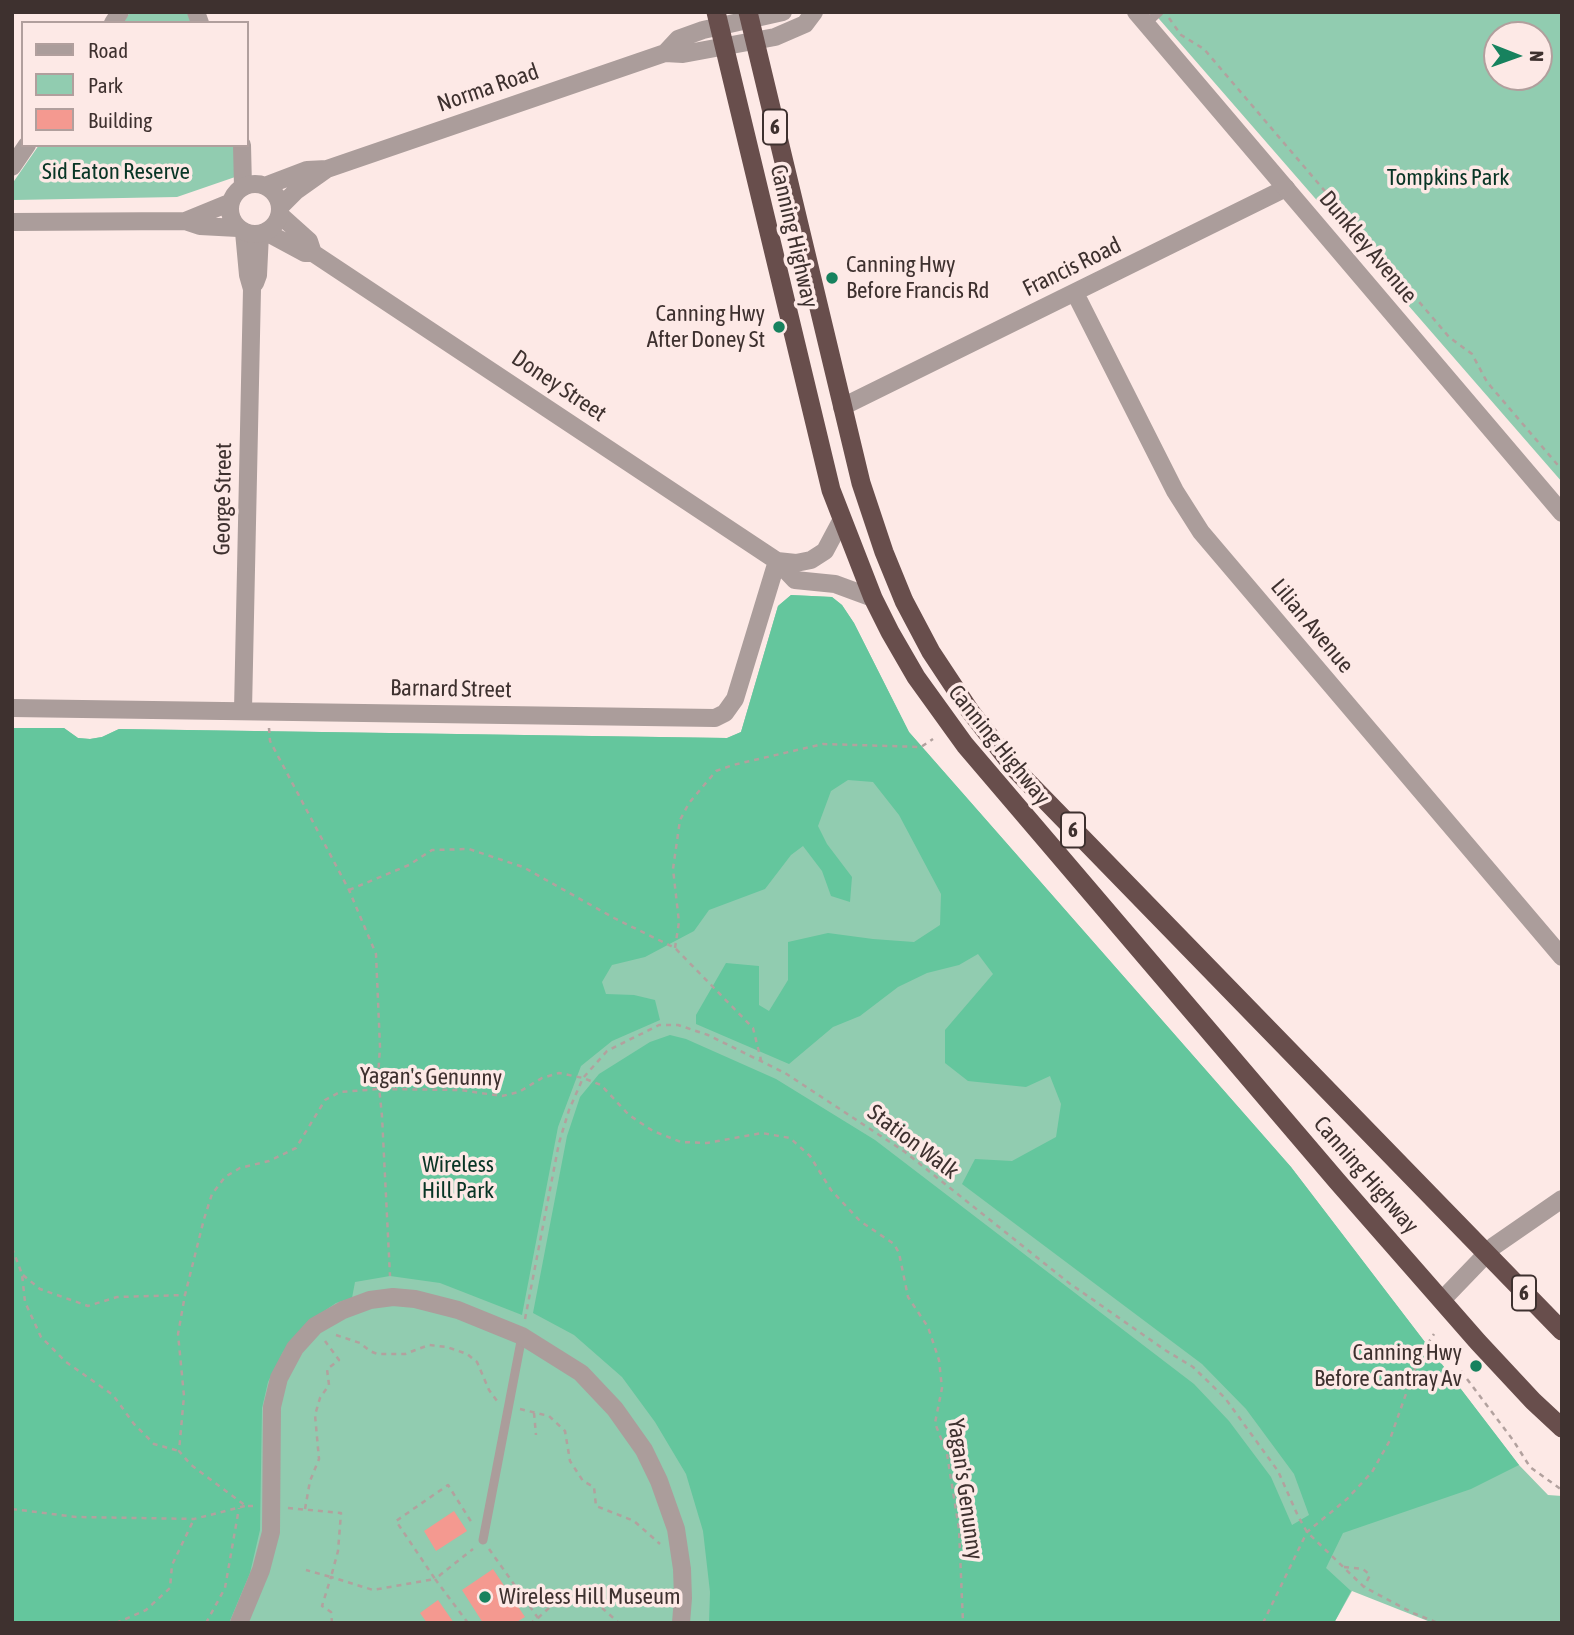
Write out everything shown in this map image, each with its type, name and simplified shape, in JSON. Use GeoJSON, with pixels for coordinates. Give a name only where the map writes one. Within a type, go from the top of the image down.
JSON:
{"type":"FeatureCollection","features":[{"type":"Feature","properties":{"kind":"highway","name":"Canning Highway"},"geometry":{"type":"LineString","coordinates":[[748,16],[860,483],[904,601],[931,652],[970,711],[1015,769],[1562,1331]]}},
{"type":"Feature","properties":{"kind":"highway","name":"Canning Highway"},"geometry":{"type":"LineString","coordinates":[[717,19],[811,411],[841,521],[873,598],[916,677],[965,745],[1337,1181],[1478,1342],[1562,1428]]}},
{"type":"Feature","properties":{"kind":"street"},"geometry":{"type":"LineString","coordinates":[[748,16],[783,12]]}},
{"type":"Feature","properties":{"kind":"street"},"geometry":{"type":"LineString","coordinates":[[755,42],[785,34],[805,24],[814,12]]}},
{"type":"Feature","properties":{"kind":"street","name":"Norma Road"},"geometry":{"type":"LineString","coordinates":[[665,52],[678,39],[717,19],[748,16]]}},
{"type":"Feature","properties":{"kind":"street","name":"Dunkley Avenue"},"geometry":{"type":"LineString","coordinates":[[1147,16],[1286,188],[1562,513]]}},
{"type":"Feature","properties":{"kind":"street","name":"Norma Road"},"geometry":{"type":"LineString","coordinates":[[256,185],[307,170],[327,169],[665,52],[683,54],[755,42]]}},
{"type":"Feature","properties":{"kind":"street"},"geometry":{"type":"LineString","coordinates":[[12,167],[26,147]]}},
{"type":"Feature","properties":{"kind":"street"},"geometry":{"type":"LineString","coordinates":[[245,147],[256,185]]}},
{"type":"Feature","properties":{"kind":"street","name":"Norma Road"},"geometry":{"type":"LineString","coordinates":[[280,210],[327,169]]}},
{"type":"Feature","properties":{"kind":"street"},"geometry":{"type":"LineString","coordinates":[[185,221],[229,203],[256,185]]}},
{"type":"Feature","properties":{"kind":"street"},"geometry":{"type":"LineString","coordinates":[[12,222],[185,221],[200,226],[252,232],[272,228],[280,210],[274,192],[256,185]]}},
{"type":"Feature","properties":{"kind":"street","name":"Francis Road"},"geometry":{"type":"LineString","coordinates":[[842,407],[1286,188]]}},
{"type":"Feature","properties":{"kind":"street"},"geometry":{"type":"LineString","coordinates":[[229,203],[233,221],[252,232]]}},
{"type":"Feature","properties":{"kind":"street","name":"Doney Street"},"geometry":{"type":"LineString","coordinates":[[280,210],[309,242],[313,253]]}},
{"type":"Feature","properties":{"kind":"street","name":"Doney Street"},"geometry":{"type":"LineString","coordinates":[[252,232],[304,253],[313,253],[777,561],[794,580],[835,583],[873,598]]}},
{"type":"Feature","properties":{"kind":"street","name":"George Street"},"geometry":{"type":"LineString","coordinates":[[243,709],[252,289],[258,275],[252,232]]}},
{"type":"Feature","properties":{"kind":"street","name":"Lilian Avenue"},"geometry":{"type":"LineString","coordinates":[[1075,292],[1175,491],[1201,532],[1562,957]]}},
{"type":"Feature","properties":{"kind":"street"},"geometry":{"type":"LineString","coordinates":[[777,561],[796,563],[811,560],[825,551],[841,521]]}},
{"type":"Feature","properties":{"kind":"street","name":"Barnard Street"},"geometry":{"type":"LineString","coordinates":[[12,708],[243,709],[715,718],[725,713],[735,699],[777,561]]}},
{"type":"Feature","properties":{"kind":"street"},"geometry":{"type":"LineString","coordinates":[[1443,1299],[1493,1246],[1562,1199]]}},
{"type":"Feature","properties":{"kind":"street"},"geometry":{"type":"LineString","coordinates":[[239,1623],[261,1570],[271,1532],[272,1407],[279,1378],[295,1348],[315,1326],[343,1310],[370,1300],[393,1297],[415,1299],[458,1310],[522,1336],[581,1373],[615,1409],[643,1450],[659,1482],[676,1529],[682,1569],[681,1623]]}},
{"type":"Feature","properties":{"kind":"lane"},"geometry":{"type":"LineString","coordinates":[[483,1540],[522,1336]]}},
{"type":"Feature","properties":{"kind":"path"},"geometry":{"type":"LineString","coordinates":[[1165,12],[1181,36],[1204,49],[1449,337],[1472,354],[1487,382],[1562,470]]}},
{"type":"Feature","properties":{"kind":"path"},"geometry":{"type":"LineString","coordinates":[[268,725],[270,741],[349,890],[376,954],[379,1089],[390,1276]]}},
{"type":"Feature","properties":{"kind":"path"},"geometry":{"type":"LineString","coordinates":[[675,948],[679,922],[673,870],[680,820],[689,803],[716,771],[823,744],[921,747],[933,739]]}},
{"type":"Feature","properties":{"kind":"path"},"geometry":{"type":"LineString","coordinates":[[349,890],[409,865],[432,850],[469,849],[523,867],[614,918],[675,948],[753,1028],[761,1060]]}},
{"type":"Feature","properties":{"kind":"path","name":"Station Walk"},"geometry":{"type":"LineString","coordinates":[[522,1336],[559,1143],[583,1077],[607,1051],[659,1025],[678,1025],[708,1035],[785,1073],[905,1152],[1069,1283],[1193,1367],[1225,1398],[1278,1471],[1307,1532],[1364,1587]]}},
{"type":"Feature","properties":{"kind":"path","name":"Yagan's Genunny"},"geometry":{"type":"LineString","coordinates":[[179,1451],[184,1396],[178,1334],[204,1219],[212,1194],[225,1177],[240,1168],[269,1161],[296,1148],[325,1100],[340,1093],[379,1089],[460,1090],[502,1096],[519,1092],[542,1078],[559,1073],[583,1077],[601,1086],[628,1115],[653,1131],[681,1142],[707,1143],[762,1133],[790,1138],[810,1156],[831,1190],[860,1221],[894,1244],[899,1253],[908,1297],[928,1327],[939,1360],[942,1388],[935,1423],[947,1454],[959,1529],[963,1623]]}},
{"type":"Feature","properties":{"kind":"path"},"geometry":{"type":"LineString","coordinates":[[12,1248],[22,1275],[25,1302],[41,1337],[66,1362],[113,1395],[134,1424],[154,1444],[179,1451],[191,1465],[246,1506]]}},
{"type":"Feature","properties":{"kind":"path"},"geometry":{"type":"LineString","coordinates":[[22,1275],[40,1289],[88,1306],[117,1297],[185,1295]]}},
{"type":"Feature","properties":{"kind":"path"},"geometry":{"type":"LineString","coordinates":[[1263,1623],[1307,1532],[1348,1499],[1372,1472],[1389,1442],[1419,1357],[1434,1335]]}},
{"type":"Feature","properties":{"kind":"path"},"geometry":{"type":"LineString","coordinates":[[323,1338],[340,1360],[327,1369],[329,1385],[320,1398],[315,1415],[318,1459],[310,1481],[305,1509],[341,1513],[338,1550],[322,1606],[331,1612],[332,1623]]}},
{"type":"Feature","properties":{"kind":"path"},"geometry":{"type":"LineString","coordinates":[[1461,1371],[1530,1466],[1562,1490]]}},
{"type":"Feature","properties":{"kind":"path"},"geometry":{"type":"LineString","coordinates":[[534,1413],[536,1435]]}},
{"type":"Feature","properties":{"kind":"path"},"geometry":{"type":"LineString","coordinates":[[468,1623],[396,1521],[448,1485],[538,1618]]}},
{"type":"Feature","properties":{"kind":"path"},"geometry":{"type":"LineString","coordinates":[[12,1509],[76,1517],[194,1519],[246,1506],[271,1507]]}},
{"type":"Feature","properties":{"kind":"path"},"geometry":{"type":"LineString","coordinates":[[206,1623],[225,1588],[239,1508]]}},
{"type":"Feature","properties":{"kind":"path"},"geometry":{"type":"LineString","coordinates":[[116,1623],[146,1610],[170,1588],[172,1565],[194,1519]]}},
{"type":"Feature","properties":{"kind":"path"},"geometry":{"type":"LineString","coordinates":[[306,1570],[373,1590],[435,1579],[483,1540]]}},
{"type":"Feature","properties":{"kind":"path"},"geometry":{"type":"LineString","coordinates":[[1344,1567],[1363,1569],[1370,1575],[1364,1587],[1438,1623]]}},
{"type":"Feature","properties":{"kind":"path"},"geometry":{"type":"LineString","coordinates":[[531,1623],[551,1606],[580,1601],[602,1608],[619,1623]]}},
{"type":"Feature","properties":{"kind":"green space"},"geometry":{"type":"Polygon","coordinates":[[[130,12],[187,12],[190,21],[124,21],[130,12]]]}},
{"type":"Feature","properties":{"kind":"green space","name":"Tompkins Park"},"geometry":{"type":"Polygon","coordinates":[[[1153,12],[1562,12],[1562,482],[1153,12]]]}},
{"type":"Feature","properties":{"kind":"green space","name":"Sid Eaton Reserve"},"geometry":{"type":"Polygon","coordinates":[[[38,147],[235,147],[238,176],[177,197],[14,200],[12,184],[38,147]]]}},
{"type":"Feature","properties":{"kind":"green space","name":"Wireless Hill Park"},"geometry":{"type":"Polygon","coordinates":[[[791,595],[832,597],[842,605],[854,623],[909,732],[1291,1167],[1519,1465],[1548,1495],[1562,1496],[1562,1623],[1433,1623],[1352,1591],[1334,1623],[12,1623],[12,728],[64,728],[78,738],[90,739],[119,729],[727,738],[741,732],[778,606],[791,595]]]}},
{"type":"Feature","properties":{"kind":"green space","name":"Wireless Hill Park"},"geometry":{"type":"Polygon","coordinates":[[[791,595],[832,597],[842,605],[854,623],[909,732],[1291,1167],[1519,1465],[1471,1489],[1343,1533],[1326,1568],[1351,1591],[1334,1623],[709,1623],[710,1592],[703,1531],[686,1474],[655,1422],[622,1377],[574,1335],[533,1313],[567,1136],[580,1097],[599,1074],[650,1042],[670,1035],[686,1039],[776,1079],[875,1140],[1194,1384],[1229,1421],[1271,1477],[1292,1525],[1309,1515],[1294,1474],[1246,1409],[1202,1364],[962,1184],[975,1159],[1012,1161],[1056,1137],[1061,1104],[1050,1076],[1026,1087],[968,1081],[945,1063],[945,1030],[993,974],[978,954],[959,965],[927,973],[898,987],[860,1016],[833,1027],[789,1064],[696,1024],[696,1015],[726,963],[759,966],[759,1005],[769,1011],[788,980],[788,942],[828,933],[914,942],[940,925],[941,894],[899,815],[873,782],[848,780],[831,791],[818,826],[827,844],[852,877],[850,902],[831,896],[822,871],[803,846],[791,855],[765,889],[709,910],[694,931],[645,957],[612,965],[602,982],[606,994],[634,995],[655,1000],[660,1020],[612,1041],[581,1066],[558,1127],[522,1315],[440,1283],[390,1276],[355,1282],[352,1298],[336,1303],[317,1316],[283,1352],[268,1382],[262,1408],[260,1530],[250,1573],[229,1623],[12,1623],[12,728],[64,728],[78,738],[90,739],[119,729],[727,738],[741,732],[778,606],[791,595]]]}},
{"type":"Feature","properties":{"kind":"building"},"geometry":{"type":"Polygon","coordinates":[[[454,1511],[467,1531],[436,1551],[424,1531],[454,1511]]]}},
{"type":"Feature","properties":{"kind":"building"},"geometry":{"type":"Polygon","coordinates":[[[493,1569],[525,1617],[515,1623],[483,1623],[462,1590],[493,1569]]]}},
{"type":"Feature","properties":{"kind":"building"},"geometry":{"type":"Polygon","coordinates":[[[438,1600],[454,1623],[427,1623],[420,1613],[438,1600]]]}},
{"type":"Feature","properties":{"kind":"place","name":"Canning Hwy Before Francis Rd"},"geometry":{"type":"Point","coordinates":[832,278]}},
{"type":"Feature","properties":{"kind":"place","name":"Canning Hwy After Doney St"},"geometry":{"type":"Point","coordinates":[779,327]}},
{"type":"Feature","properties":{"kind":"place","name":"Canning Hwy Before Cantray Av"},"geometry":{"type":"Point","coordinates":[1476,1366]}},
{"type":"Feature","properties":{"kind":"place","name":"Wireless Hill Museum"},"geometry":{"type":"Point","coordinates":[485,1597]}}]}
